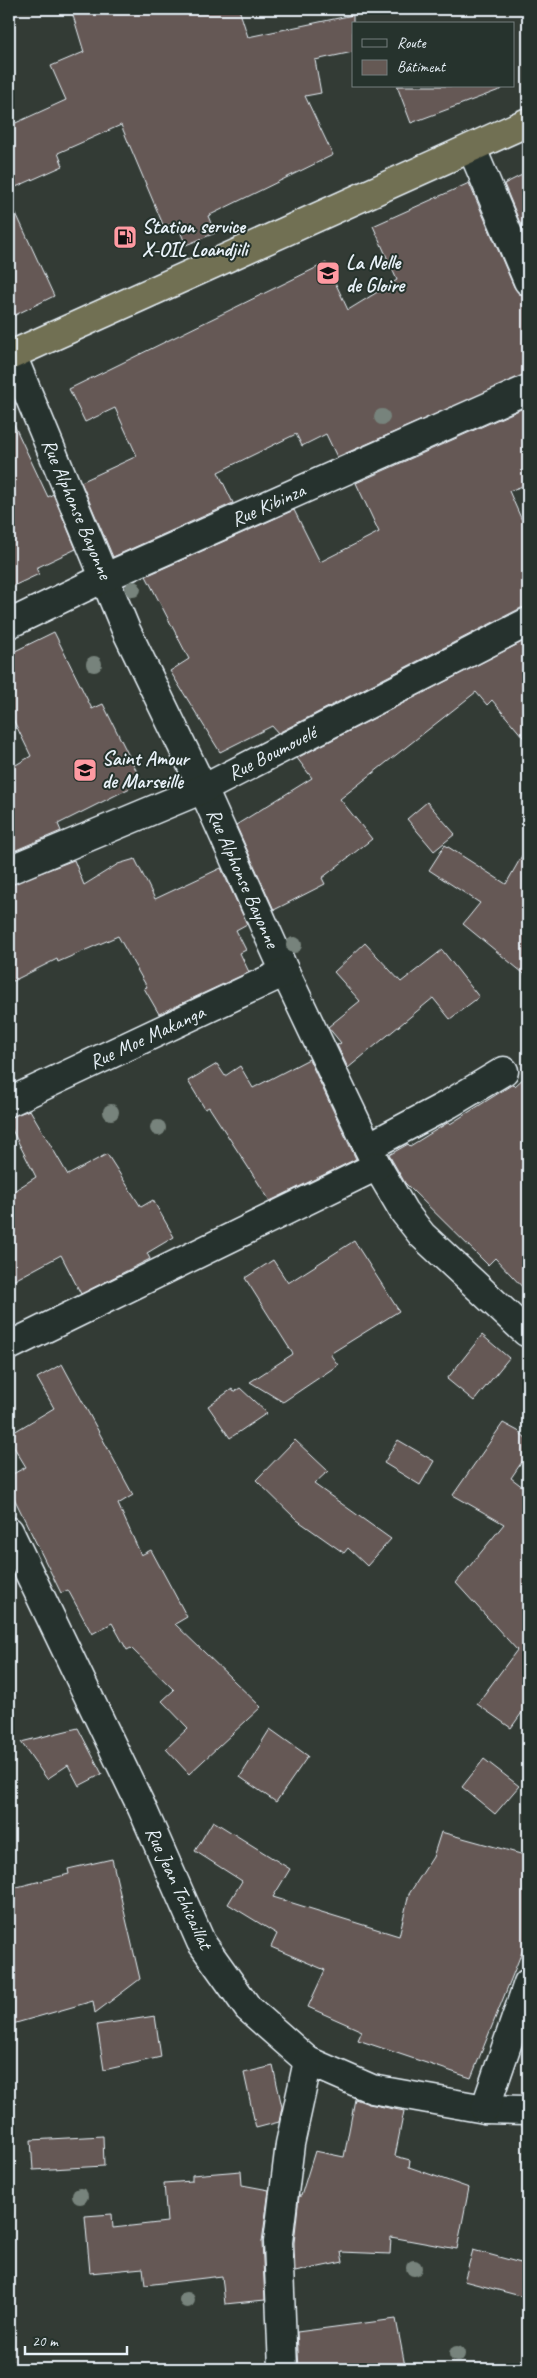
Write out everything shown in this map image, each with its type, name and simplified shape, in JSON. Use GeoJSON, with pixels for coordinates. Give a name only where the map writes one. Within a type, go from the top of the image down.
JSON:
{"type":"FeatureCollection","features":[{"type":"Feature","properties":{"kind":"highway"},"geometry":{"type":"LineString","coordinates":[[11,356],[472,149],[528,122]]}},
{"type":"Feature","properties":{"kind":"street"},"geometry":{"type":"LineString","coordinates":[[472,149],[528,281]]}},
{"type":"Feature","properties":{"kind":"street","name":"Rue Alphonse Bayonne"},"geometry":{"type":"LineString","coordinates":[[11,356],[106,577],[126,630],[203,789],[285,972],[372,1157],[404,1212],[422,1235],[526,1332]]}},
{"type":"Feature","properties":{"kind":"street","name":"Rue Kibinza"},"geometry":{"type":"LineString","coordinates":[[9,624],[106,577],[528,389]]}},
{"type":"Feature","properties":{"kind":"street","name":"Rue Boumouelé"},"geometry":{"type":"LineString","coordinates":[[9,870],[203,789],[528,622]]}},
{"type":"Feature","properties":{"kind":"street","name":"Rue Moe Makanga"},"geometry":{"type":"LineString","coordinates":[[9,1102],[285,972]]}},
{"type":"Feature","properties":{"kind":"street"},"geometry":{"type":"LineString","coordinates":[[9,1346],[372,1157],[448,1104],[504,1071]]}},
{"type":"Feature","properties":{"kind":"street","name":"Rue Jean Tchicaillat"},"geometry":{"type":"LineString","coordinates":[[9,1531],[142,1808],[201,1942],[248,2008],[308,2061],[372,2089],[485,2109],[528,2110]]}},
{"type":"Feature","properties":{"kind":"street"},"geometry":{"type":"LineString","coordinates":[[485,2109],[528,1983]]}},
{"type":"Feature","properties":{"kind":"street"},"geometry":{"type":"LineString","coordinates":[[284,2369],[278,2242],[290,2144],[308,2061]]}},
{"type":"Feature","properties":{"kind":"building"},"geometry":{"type":"Polygon","coordinates":[[[71,9],[239,9],[248,37],[353,15],[352,52],[315,60],[321,93],[305,96],[333,155],[208,216],[215,233],[186,245],[176,222],[164,227],[121,125],[58,153],[63,166],[9,190],[9,126],[66,100],[51,66],[84,52],[71,9]]]}},
{"type":"Feature","properties":{"kind":"building"},"geometry":{"type":"Polygon","coordinates":[[[398,88],[502,88],[502,89],[411,123],[398,88]]]}},
{"type":"Feature","properties":{"kind":"building"},"geometry":{"type":"Polygon","coordinates":[[[528,172],[528,242],[504,184],[528,172]]]}},
{"type":"Feature","properties":{"kind":"building"},"geometry":{"type":"Polygon","coordinates":[[[469,183],[514,287],[519,294],[528,296],[528,374],[337,457],[326,434],[302,446],[296,434],[218,472],[233,503],[113,557],[81,482],[137,456],[115,408],[85,422],[69,389],[326,263],[348,310],[397,280],[373,226],[469,183]]]}},
{"type":"Feature","properties":{"kind":"building"},"geometry":{"type":"Polygon","coordinates":[[[9,198],[54,296],[9,318],[9,198]]]}},
{"type":"Feature","properties":{"kind":"building"},"geometry":{"type":"Polygon","coordinates":[[[528,406],[528,484],[509,491],[528,534],[528,606],[278,733],[272,726],[220,752],[170,671],[189,659],[146,576],[294,510],[320,562],[379,532],[356,483],[528,406]]]}},
{"type":"Feature","properties":{"kind":"building"},"geometry":{"type":"Polygon","coordinates":[[[9,414],[48,497],[53,494],[76,549],[36,568],[39,574],[9,588],[9,414]]]}},
{"type":"Feature","properties":{"kind":"building"},"geometry":{"type":"Polygon","coordinates":[[[54,632],[92,709],[103,704],[142,782],[58,824],[61,831],[9,853],[9,769],[31,756],[9,711],[9,654],[54,632]]]}},
{"type":"Feature","properties":{"kind":"building"},"geometry":{"type":"Polygon","coordinates":[[[528,639],[528,743],[492,700],[487,705],[476,692],[340,799],[372,839],[322,878],[325,884],[274,910],[236,825],[312,778],[297,758],[528,639]]]}},
{"type":"Feature","properties":{"kind":"building"},"geometry":{"type":"Polygon","coordinates":[[[427,802],[455,834],[434,851],[407,819],[427,802]]]}},
{"type":"Feature","properties":{"kind":"building"},"geometry":{"type":"Polygon","coordinates":[[[445,845],[506,884],[528,845],[528,977],[463,924],[480,903],[429,870],[445,845]]]}},
{"type":"Feature","properties":{"kind":"building"},"geometry":{"type":"Polygon","coordinates":[[[135,859],[155,899],[221,868],[247,924],[236,930],[246,950],[240,953],[249,972],[159,1014],[144,988],[147,987],[118,936],[58,962],[57,959],[9,983],[9,885],[74,860],[84,885],[118,864],[135,859]]]}},
{"type":"Feature","properties":{"kind":"building"},"geometry":{"type":"Polygon","coordinates":[[[365,943],[401,982],[442,950],[479,997],[450,1019],[433,998],[348,1068],[337,1045],[341,1043],[328,1027],[360,1001],[334,972],[365,943]]]}},
{"type":"Feature","properties":{"kind":"building"},"geometry":{"type":"Polygon","coordinates":[[[309,1059],[356,1159],[270,1201],[209,1107],[205,1109],[188,1081],[217,1064],[225,1076],[240,1066],[253,1088],[309,1059]]]}},
{"type":"Feature","properties":{"kind":"building"},"geometry":{"type":"Polygon","coordinates":[[[528,1074],[528,1293],[495,1258],[488,1265],[405,1183],[389,1155],[408,1144],[410,1146],[449,1122],[450,1124],[513,1084],[515,1086],[528,1074]]]}},
{"type":"Feature","properties":{"kind":"building"},"geometry":{"type":"Polygon","coordinates":[[[30,1110],[68,1175],[107,1154],[141,1207],[153,1200],[174,1237],[147,1253],[150,1259],[81,1294],[61,1255],[9,1283],[9,1194],[36,1177],[9,1124],[9,1117],[30,1110]]]}},
{"type":"Feature","properties":{"kind":"building"},"geometry":{"type":"Polygon","coordinates":[[[354,1241],[399,1311],[330,1354],[338,1365],[283,1402],[250,1382],[293,1354],[245,1278],[273,1260],[288,1283],[354,1241]]]}},
{"type":"Feature","properties":{"kind":"building"},"geometry":{"type":"Polygon","coordinates":[[[482,1335],[509,1358],[474,1401],[447,1379],[482,1335]]]}},
{"type":"Feature","properties":{"kind":"building"},"geometry":{"type":"Polygon","coordinates":[[[62,1364],[133,1495],[118,1504],[141,1555],[151,1550],[187,1617],[175,1624],[261,1707],[189,1774],[166,1749],[188,1728],[162,1701],[174,1690],[131,1648],[127,1650],[112,1623],[92,1634],[68,1590],[61,1593],[9,1488],[9,1476],[26,1467],[9,1439],[9,1435],[54,1408],[37,1378],[62,1364]]]}},
{"type":"Feature","properties":{"kind":"building"},"geometry":{"type":"Polygon","coordinates":[[[240,1388],[267,1413],[230,1438],[208,1406],[232,1389],[234,1392],[240,1388]]]}},
{"type":"Feature","properties":{"kind":"building"},"geometry":{"type":"Polygon","coordinates":[[[503,1423],[518,1431],[528,1440],[528,1453],[511,1478],[528,1491],[528,1704],[511,1728],[477,1704],[517,1650],[456,1583],[504,1524],[453,1495],[503,1423]]]}},
{"type":"Feature","properties":{"kind":"building"},"geometry":{"type":"Polygon","coordinates":[[[295,1440],[328,1471],[314,1484],[391,1539],[367,1566],[348,1548],[344,1553],[297,1520],[256,1480],[295,1440]]]}},
{"type":"Feature","properties":{"kind":"building"},"geometry":{"type":"Polygon","coordinates":[[[398,1440],[434,1461],[420,1485],[384,1463],[398,1440]]]}},
{"type":"Feature","properties":{"kind":"building"},"geometry":{"type":"Polygon","coordinates":[[[78,1728],[102,1774],[79,1786],[68,1765],[47,1779],[21,1742],[78,1728]]]}},
{"type":"Feature","properties":{"kind":"building"},"geometry":{"type":"Polygon","coordinates":[[[270,1729],[308,1756],[276,1802],[240,1777],[270,1729]]]}},
{"type":"Feature","properties":{"kind":"building"},"geometry":{"type":"Polygon","coordinates":[[[484,1759],[519,1786],[495,1814],[462,1787],[484,1759]]]}},
{"type":"Feature","properties":{"kind":"building"},"geometry":{"type":"Polygon","coordinates":[[[213,1821],[290,1869],[273,1897],[399,1936],[409,1894],[433,1857],[441,1832],[528,1856],[528,1937],[471,2078],[358,2040],[362,2031],[308,2007],[325,1970],[271,1947],[277,1934],[228,1904],[242,1881],[195,1851],[213,1821]]]}},
{"type":"Feature","properties":{"kind":"building"},"geometry":{"type":"Polygon","coordinates":[[[112,1859],[140,1979],[95,2013],[93,2001],[9,2025],[9,1889],[69,1874],[68,1869],[112,1859]]]}},
{"type":"Feature","properties":{"kind":"building"},"geometry":{"type":"Polygon","coordinates":[[[155,2016],[161,2057],[104,2070],[97,2025],[155,2016]]]}},
{"type":"Feature","properties":{"kind":"building"},"geometry":{"type":"Polygon","coordinates":[[[273,2066],[282,2107],[279,2122],[256,2128],[244,2073],[273,2066]]]}},
{"type":"Feature","properties":{"kind":"building"},"geometry":{"type":"Polygon","coordinates":[[[355,2099],[369,2104],[404,2111],[395,2156],[410,2160],[409,2167],[469,2188],[457,2249],[391,2237],[390,2254],[341,2252],[343,2262],[295,2272],[294,2243],[299,2196],[301,2196],[315,2151],[344,2157],[355,2099]]]}},
{"type":"Feature","properties":{"kind":"building"},"geometry":{"type":"Polygon","coordinates":[[[103,2136],[104,2166],[33,2170],[31,2140],[103,2136]]]}},
{"type":"Feature","properties":{"kind":"building"},"geometry":{"type":"Polygon","coordinates":[[[241,2171],[242,2185],[269,2190],[262,2242],[265,2300],[225,2304],[222,2276],[145,2285],[143,2268],[90,2273],[85,2216],[112,2214],[113,2228],[167,2222],[164,2183],[192,2181],[192,2175],[241,2171]]]}},
{"type":"Feature","properties":{"kind":"building"},"geometry":{"type":"Polygon","coordinates":[[[473,2250],[528,2265],[528,2298],[464,2281],[473,2250]]]}},
{"type":"Feature","properties":{"kind":"building"},"geometry":{"type":"Polygon","coordinates":[[[396,2319],[405,2366],[299,2369],[297,2332],[396,2319]]]}},
{"type":"Feature","properties":{"kind":"place","name":"Station service X-OIL Loandjili"},"geometry":{"type":"Point","coordinates":[125,237]}},
{"type":"Feature","properties":{"kind":"place","name":"La Nelle de Gloire"},"geometry":{"type":"Point","coordinates":[328,273]}},
{"type":"Feature","properties":{"kind":"place","name":"Saint Amour de Marseille"},"geometry":{"type":"Point","coordinates":[85,770]}}]}
